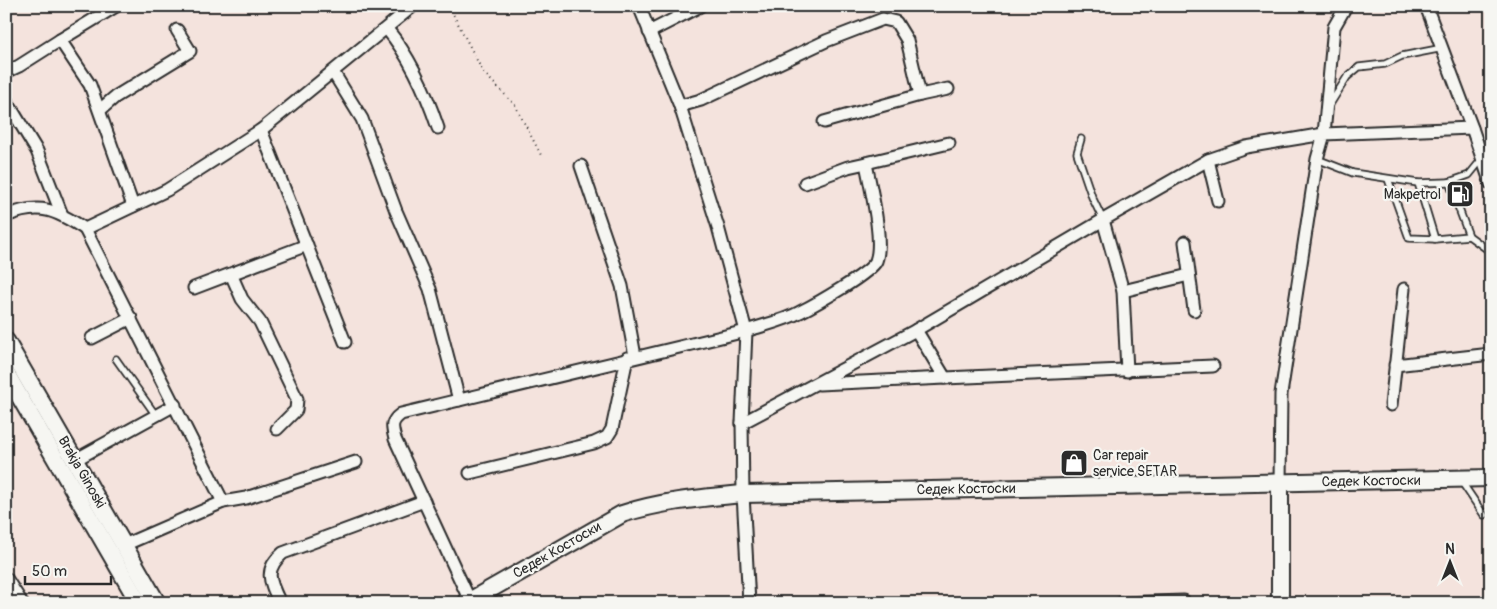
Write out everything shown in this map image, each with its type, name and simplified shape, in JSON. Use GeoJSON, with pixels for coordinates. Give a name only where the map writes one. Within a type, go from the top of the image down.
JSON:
{"type":"FeatureCollection","features":[{"type":"Feature","properties":{"kind":"main road","name":"Brakja Ginoski"},"geometry":{"type":"LineString","coordinates":[[6,341],[157,603]]}},
{"type":"Feature","properties":{"kind":"main road","name":"Brakja Ginoski"},"geometry":{"type":"LineString","coordinates":[[6,373],[139,603]]}},
{"type":"Feature","properties":{"kind":"main road","name":"Седек Костоски"},"geometry":{"type":"LineString","coordinates":[[468,602],[622,514],[649,505],[682,500],[743,494],[1491,478]]}},
{"type":"Feature","properties":{"kind":"main road"},"geometry":{"type":"LineString","coordinates":[[1280,483],[1280,603]]}},
{"type":"Feature","properties":{"kind":"street"},"geometry":{"type":"LineString","coordinates":[[6,72],[20,66],[116,6]]}},
{"type":"Feature","properties":{"kind":"street"},"geometry":{"type":"LineString","coordinates":[[85,229],[167,190],[261,130],[413,6]]}},
{"type":"Feature","properties":{"kind":"street"},"geometry":{"type":"LineString","coordinates":[[639,6],[680,106],[718,227],[746,330],[742,423],[743,494],[749,603]]}},
{"type":"Feature","properties":{"kind":"street"},"geometry":{"type":"LineString","coordinates":[[649,32],[700,6]]}},
{"type":"Feature","properties":{"kind":"street"},"geometry":{"type":"LineString","coordinates":[[1280,483],[1282,394],[1317,159],[1324,134],[1334,27],[1346,6]]}},
{"type":"Feature","properties":{"kind":"street"},"geometry":{"type":"LineString","coordinates":[[1426,6],[1491,184]]}},
{"type":"Feature","properties":{"kind":"street"},"geometry":{"type":"LineString","coordinates":[[680,106],[701,100],[826,41],[883,19],[896,22],[905,35],[920,95]]}},
{"type":"Feature","properties":{"kind":"street"},"geometry":{"type":"LineString","coordinates":[[387,29],[412,66],[429,100],[438,128]]}},
{"type":"Feature","properties":{"kind":"street"},"geometry":{"type":"LineString","coordinates":[[100,110],[115,97],[190,51],[177,30]]}},
{"type":"Feature","properties":{"kind":"street"},"geometry":{"type":"LineString","coordinates":[[60,40],[90,85],[133,206]]}},
{"type":"Feature","properties":{"kind":"street"},"geometry":{"type":"LineString","coordinates":[[333,72],[362,119],[396,210],[430,289],[459,400]]}},
{"type":"Feature","properties":{"kind":"street"},"geometry":{"type":"LineString","coordinates":[[824,122],[948,89]]}},
{"type":"Feature","properties":{"kind":"street"},"geometry":{"type":"LineString","coordinates":[[6,100],[37,151],[62,214]]}},
{"type":"Feature","properties":{"kind":"street"},"geometry":{"type":"LineString","coordinates":[[742,423],[916,330],[1208,160],[1246,147],[1324,134],[1472,128]]}},
{"type":"Feature","properties":{"kind":"street"},"geometry":{"type":"LineString","coordinates":[[261,130],[345,342]]}},
{"type":"Feature","properties":{"kind":"street"},"geometry":{"type":"LineString","coordinates":[[805,183],[848,167],[949,143]]}},
{"type":"Feature","properties":{"kind":"street"},"geometry":{"type":"LineString","coordinates":[[1208,160],[1218,201]]}},
{"type":"Feature","properties":{"kind":"street"},"geometry":{"type":"LineString","coordinates":[[468,602],[395,439],[392,425],[394,419],[401,414],[746,330],[799,313],[863,274],[875,263],[878,250],[876,217],[866,163]]}},
{"type":"Feature","properties":{"kind":"street"},"geometry":{"type":"LineString","coordinates":[[470,472],[594,443],[607,437],[612,429],[631,357],[622,286],[581,166]]}},
{"type":"Feature","properties":{"kind":"street"},"geometry":{"type":"LineString","coordinates":[[6,216],[37,208],[62,214],[85,229],[223,502]]}},
{"type":"Feature","properties":{"kind":"street"},"geometry":{"type":"LineString","coordinates":[[1103,220],[1123,291],[1127,370]]}},
{"type":"Feature","properties":{"kind":"street"},"geometry":{"type":"LineString","coordinates":[[1185,242],[1194,310]]}},
{"type":"Feature","properties":{"kind":"street"},"geometry":{"type":"LineString","coordinates":[[194,288],[307,245]]}},
{"type":"Feature","properties":{"kind":"street"},"geometry":{"type":"LineString","coordinates":[[231,274],[242,299],[260,322],[297,399],[296,410],[277,429]]}},
{"type":"Feature","properties":{"kind":"street"},"geometry":{"type":"LineString","coordinates":[[1123,291],[1189,275]]}},
{"type":"Feature","properties":{"kind":"street"},"geometry":{"type":"LineString","coordinates":[[1391,405],[1404,289]]}},
{"type":"Feature","properties":{"kind":"street"},"geometry":{"type":"LineString","coordinates":[[92,338],[131,318]]}},
{"type":"Feature","properties":{"kind":"street"},"geometry":{"type":"LineString","coordinates":[[916,330],[945,378]]}},
{"type":"Feature","properties":{"kind":"street"},"geometry":{"type":"LineString","coordinates":[[1395,365],[1491,354]]}},
{"type":"Feature","properties":{"kind":"street"},"geometry":{"type":"LineString","coordinates":[[853,364],[855,381]]}},
{"type":"Feature","properties":{"kind":"street"},"geometry":{"type":"LineString","coordinates":[[815,384],[1213,366]]}},
{"type":"Feature","properties":{"kind":"street"},"geometry":{"type":"LineString","coordinates":[[75,460],[155,414],[175,405]]}},
{"type":"Feature","properties":{"kind":"street"},"geometry":{"type":"LineString","coordinates":[[124,545],[223,502],[246,498],[356,462]]}},
{"type":"Feature","properties":{"kind":"street"},"geometry":{"type":"LineString","coordinates":[[280,603],[272,587],[270,574],[275,560],[283,554],[424,501]]}},
{"type":"Feature","properties":{"kind":"street"},"geometry":{"type":"LineString","coordinates":[[6,578],[21,602]]}},
{"type":"Feature","properties":{"kind":"street"},"geometry":{"type":"LineString","coordinates":[[1121,603],[1184,600]]}},
{"type":"Feature","properties":{"kind":"lane"},"geometry":{"type":"LineString","coordinates":[[1327,110],[1347,77],[1360,67],[1385,64],[1402,56],[1442,48]]}},
{"type":"Feature","properties":{"kind":"lane"},"geometry":{"type":"LineString","coordinates":[[1081,139],[1077,153],[1092,197],[1103,220]]}},
{"type":"Feature","properties":{"kind":"lane"},"geometry":{"type":"LineString","coordinates":[[1317,159],[1353,173],[1418,183],[1449,182],[1469,175],[1482,159]]}},
{"type":"Feature","properties":{"kind":"lane"},"geometry":{"type":"LineString","coordinates":[[1388,179],[1410,238],[1435,239],[1469,236]]}},
{"type":"Feature","properties":{"kind":"lane"},"geometry":{"type":"LineString","coordinates":[[1449,182],[1469,236],[1491,252]]}},
{"type":"Feature","properties":{"kind":"lane"},"geometry":{"type":"LineString","coordinates":[[1418,183],[1435,239]]}},
{"type":"Feature","properties":{"kind":"lane"},"geometry":{"type":"LineString","coordinates":[[116,359],[155,414]]}},
{"type":"Feature","properties":{"kind":"lane"},"geometry":{"type":"LineString","coordinates":[[1460,479],[1484,515]]}},
{"type":"Feature","properties":{"kind":"path"},"geometry":{"type":"LineString","coordinates":[[449,6],[483,72],[516,105],[542,158]]}},
{"type":"Feature","properties":{"kind":"place","name":"Makpetrol"},"geometry":{"type":"Point","coordinates":[1460,194]}},
{"type":"Feature","properties":{"kind":"place","name":"Car repair service SETAR"},"geometry":{"type":"Point","coordinates":[1074,463]}}]}
